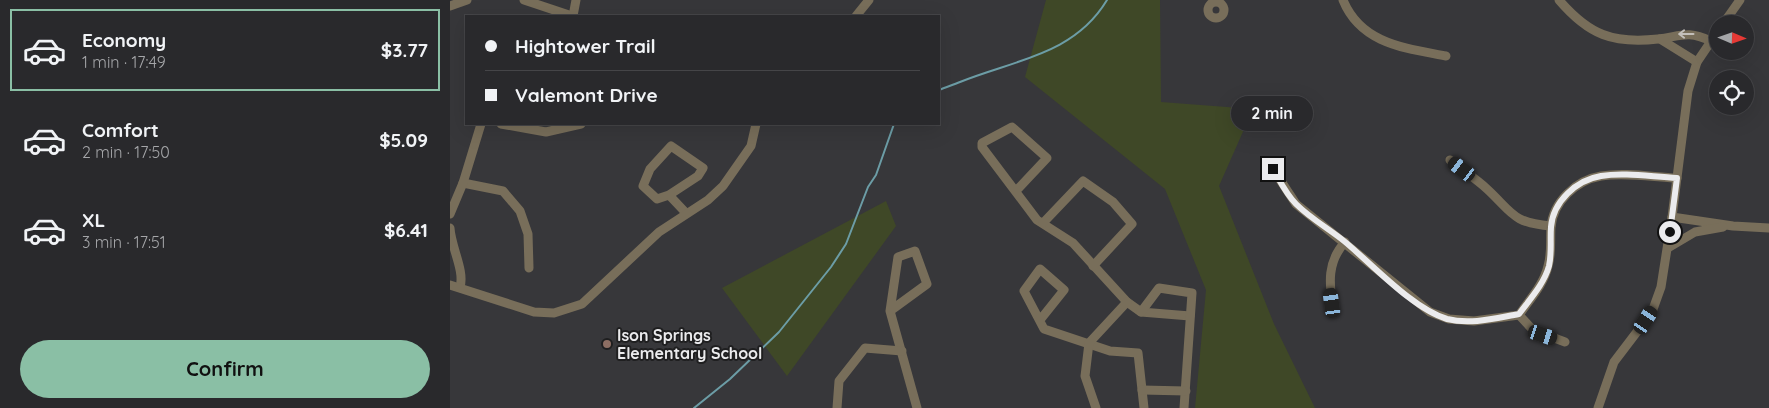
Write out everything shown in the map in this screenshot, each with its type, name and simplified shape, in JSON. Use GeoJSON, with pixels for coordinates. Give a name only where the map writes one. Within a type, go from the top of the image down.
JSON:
{"type":"FeatureCollection","features":[{"type":"Feature","properties":{"kind":"street"},"geometry":{"type":"LineString","coordinates":[[450,6],[467,0]]}},
{"type":"Feature","properties":{"kind":"street"},"geometry":{"type":"LineString","coordinates":[[524,0],[569,15]]}},
{"type":"Feature","properties":{"kind":"street"},"geometry":{"type":"LineString","coordinates":[[572,15],[576,0]]}},
{"type":"Feature","properties":{"kind":"street"},"geometry":{"type":"LineString","coordinates":[[857,15],[869,0]]}},
{"type":"Feature","properties":{"kind":"street"},"geometry":{"type":"LineString","coordinates":[[1343,0],[1358,24],[1384,42],[1446,56]]}},
{"type":"Feature","properties":{"kind":"street"},"geometry":{"type":"LineString","coordinates":[[1559,0],[1581,24],[1605,36],[1634,40],[1660,39],[1688,33],[1709,40]]}},
{"type":"Feature","properties":{"kind":"street"},"geometry":{"type":"LineString","coordinates":[[1729,15],[1740,0]]}},
{"type":"Feature","properties":{"kind":"street"},"geometry":{"type":"LineString","coordinates":[[1660,39],[1697,62]]}},
{"type":"Feature","properties":{"kind":"street"},"geometry":{"type":"LineString","coordinates":[[1598,408],[1614,362],[1646,320],[1656,302],[1661,287],[1668,248],[1688,91],[1697,62],[1709,44]]}},
{"type":"Feature","properties":{"kind":"street"},"geometry":{"type":"LineString","coordinates":[[450,214],[463,183],[481,125]]}},
{"type":"Feature","properties":{"kind":"street"},"geometry":{"type":"LineString","coordinates":[[507,125],[546,132],[577,125]]}},
{"type":"Feature","properties":{"kind":"street"},"geometry":{"type":"LineString","coordinates":[[450,285],[534,312],[554,313],[576,308],[588,300],[659,232],[716,193],[732,176],[751,146],[756,125]]}},
{"type":"Feature","properties":{"kind":"street"},"geometry":{"type":"LineString","coordinates":[[1016,191],[1047,156],[1012,127],[982,143],[982,146],[1037,220],[1073,244],[1127,302],[1141,312],[1190,316]]}},
{"type":"Feature","properties":{"kind":"street"},"geometry":{"type":"LineString","coordinates":[[672,146],[703,168],[698,176],[669,195],[657,199],[643,186],[650,168],[672,146]]}},
{"type":"Feature","properties":{"kind":"street"},"geometry":{"type":"LineString","coordinates":[[1450,160],[1485,187],[1514,217],[1530,224],[1551,226]]}},
{"type":"Feature","properties":{"kind":"street"},"geometry":{"type":"LineString","coordinates":[[1273,169],[1296,204],[1420,305],[1440,316],[1457,321],[1474,321],[1519,314],[1545,275],[1550,255],[1551,226],[1556,211],[1564,197],[1575,187],[1589,179],[1610,175],[1677,178]]}},
{"type":"Feature","properties":{"kind":"street"},"geometry":{"type":"LineString","coordinates":[[1043,223],[1083,181],[1113,202],[1132,222],[1132,226],[1093,266]]}},
{"type":"Feature","properties":{"kind":"street"},"geometry":{"type":"LineString","coordinates":[[463,183],[503,192],[520,211],[528,234],[529,268]]}},
{"type":"Feature","properties":{"kind":"street"},"geometry":{"type":"LineString","coordinates":[[669,195],[686,213]]}},
{"type":"Feature","properties":{"kind":"street"},"geometry":{"type":"LineString","coordinates":[[1672,217],[1733,226],[1769,228]]}},
{"type":"Feature","properties":{"kind":"street"},"geometry":{"type":"LineString","coordinates":[[1668,248],[1694,232],[1733,226]]}},
{"type":"Feature","properties":{"kind":"street"},"geometry":{"type":"LineString","coordinates":[[450,228],[453,248],[463,277],[460,287]]}},
{"type":"Feature","properties":{"kind":"street"},"geometry":{"type":"LineString","coordinates":[[1333,308],[1329,284],[1330,270],[1335,255],[1345,242]]}},
{"type":"Feature","properties":{"kind":"street"},"geometry":{"type":"LineString","coordinates":[[890,312],[927,284],[915,251],[898,257],[890,312],[917,408]]}},
{"type":"Feature","properties":{"kind":"street"},"geometry":{"type":"LineString","coordinates":[[1040,320],[1064,291],[1040,269],[1024,291],[1044,329],[1110,351],[1138,353],[1144,408]]}},
{"type":"Feature","properties":{"kind":"street"},"geometry":{"type":"LineString","coordinates":[[1141,312],[1159,288],[1192,292],[1184,408]]}},
{"type":"Feature","properties":{"kind":"street"},"geometry":{"type":"LineString","coordinates":[[1096,408],[1085,376],[1089,343],[1127,302]]}},
{"type":"Feature","properties":{"kind":"street"},"geometry":{"type":"LineString","coordinates":[[1519,314],[1533,330],[1565,342]]}},
{"type":"Feature","properties":{"kind":"street"},"geometry":{"type":"LineString","coordinates":[[837,408],[839,381],[865,348],[902,351]]}},
{"type":"Feature","properties":{"kind":"street"},"geometry":{"type":"LineString","coordinates":[[1142,390],[1186,391]]}},
{"type":"Feature","properties":{"kind":"green space"},"geometry":{"type":"Polygon","coordinates":[[[1046,0],[1160,0],[1161,102],[1253,109],[1219,186],[1274,324],[1315,408],[1195,408],[1206,290],[1165,189],[1025,77],[1046,0]]]}},
{"type":"Feature","properties":{"kind":"green space"},"geometry":{"type":"Polygon","coordinates":[[[886,201],[896,226],[787,376],[722,288],[886,201]]]}},
{"type":"Feature","properties":{"kind":"waterway"},"geometry":{"type":"LineString","coordinates":[[940,90],[980,74],[1022,61],[1060,44],[1078,33],[1107,0]]}},
{"type":"Feature","properties":{"kind":"waterway"},"geometry":{"type":"LineString","coordinates":[[694,408],[730,379],[779,332],[831,267],[846,244],[868,187],[876,175],[894,125]]}},
{"type":"Feature","properties":{"kind":"place","name":"Ison Springs Elementary School"},"geometry":{"type":"Point","coordinates":[607,344]}},
{"type":"Feature","properties":{"kind":"route"},"geometry":{"type":"LineString","coordinates":[[1273,169],[1290,198],[1302,209],[1345,242],[1420,305],[1430,312],[1457,321],[1474,321],[1519,314],[1540,286],[1545,275],[1550,255],[1552,219],[1559,204],[1570,191],[1589,179],[1610,175],[1677,178],[1670,232]]}}]}
